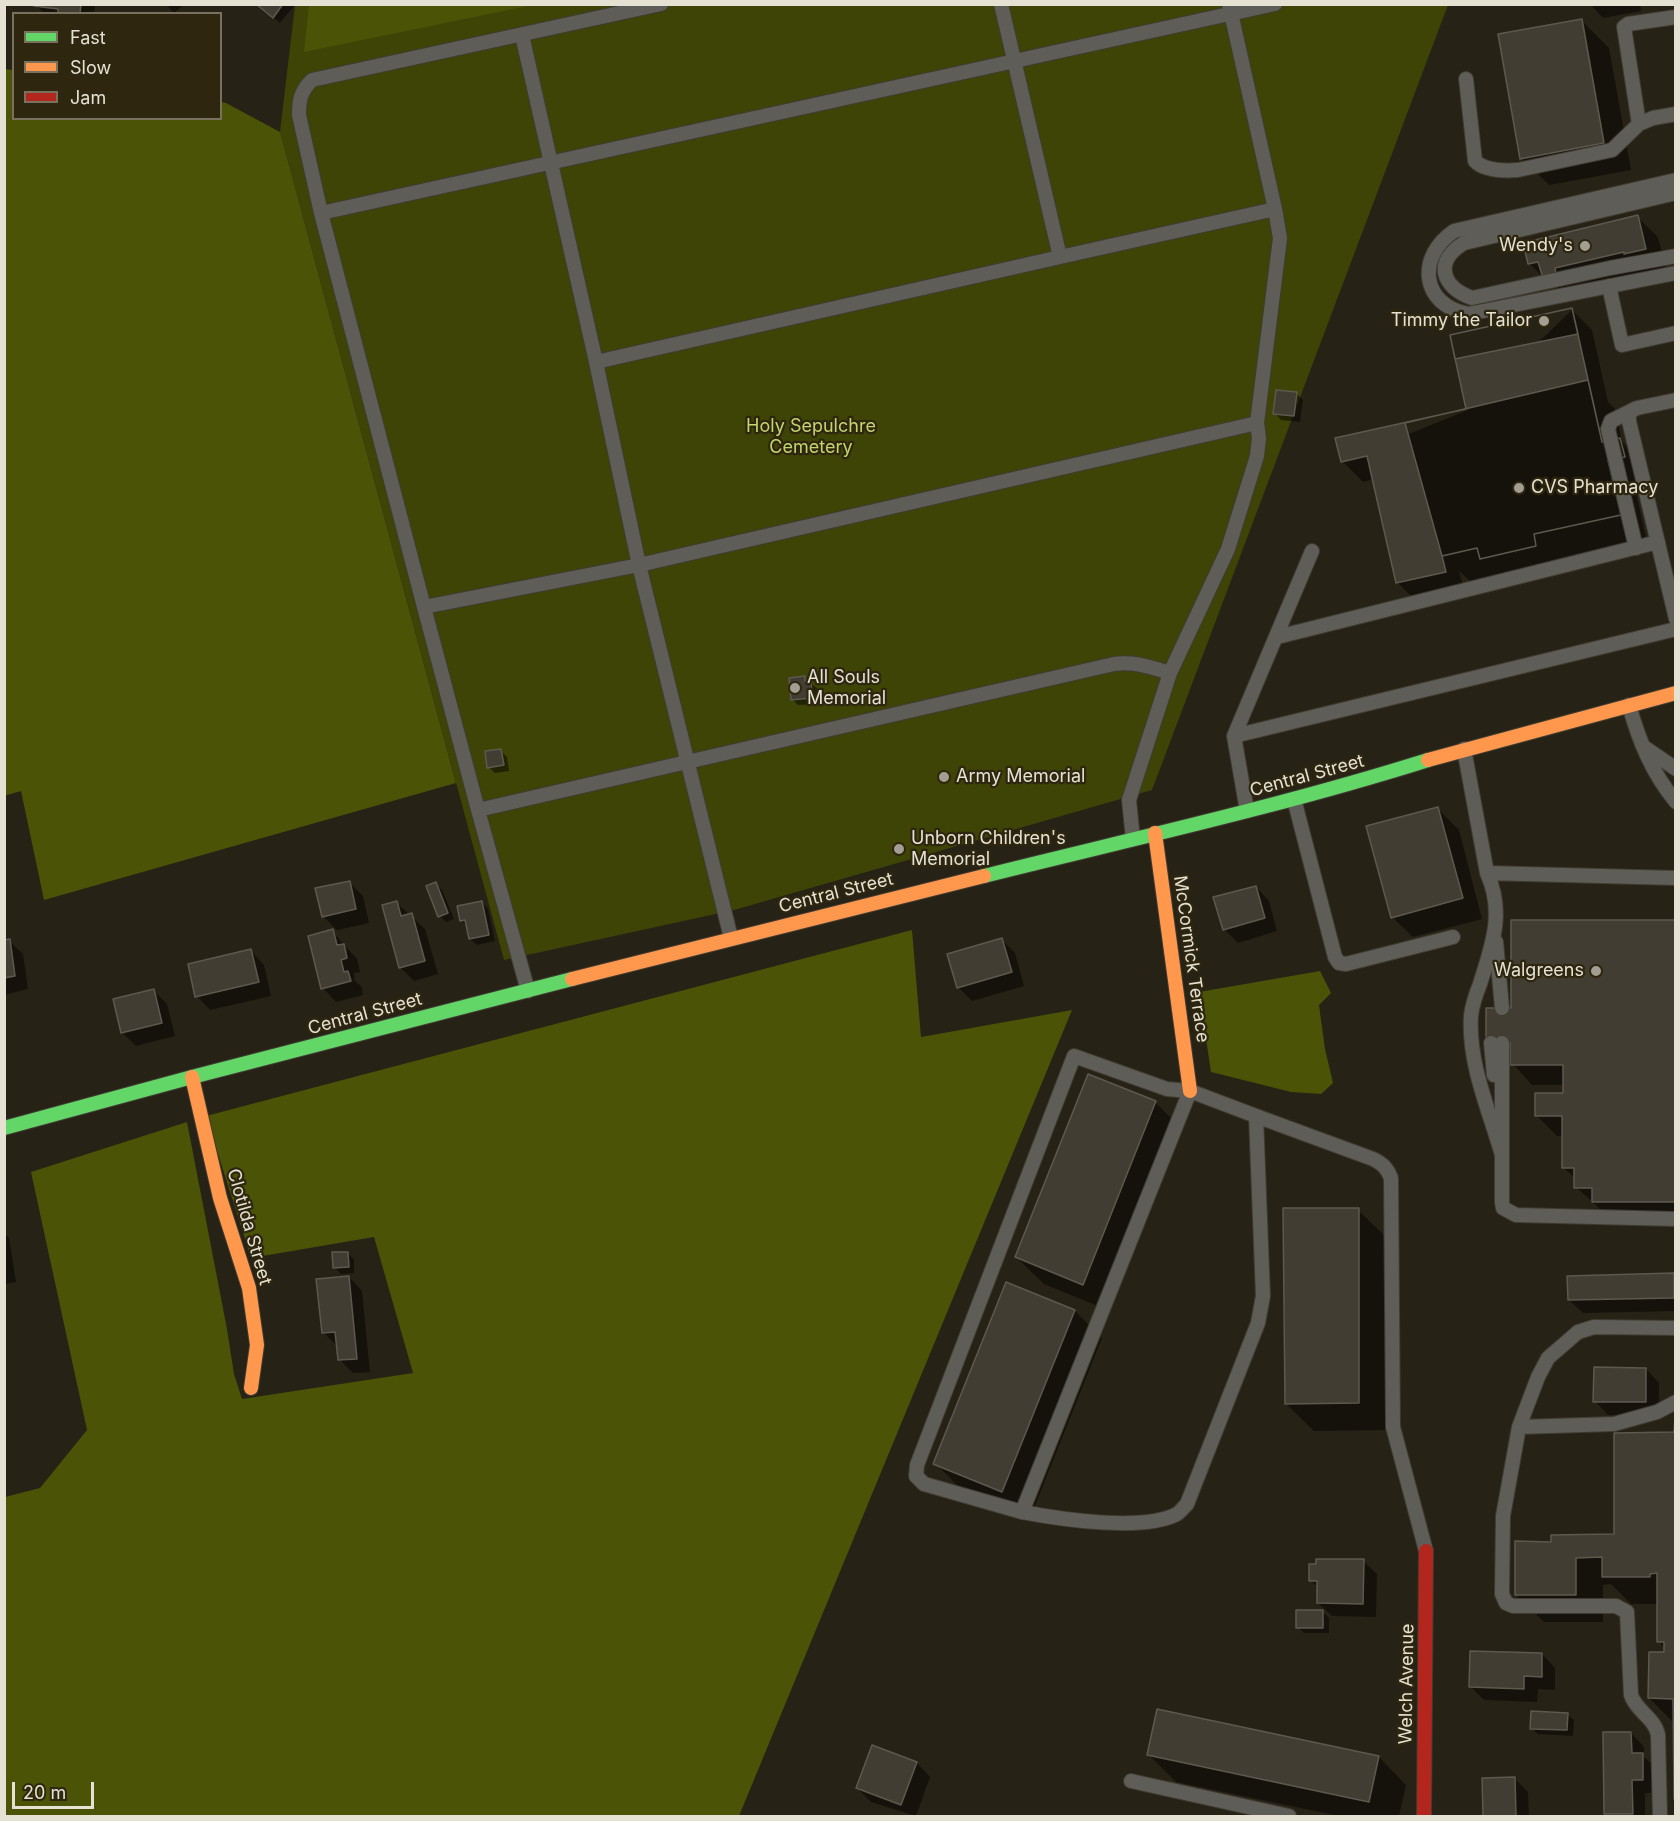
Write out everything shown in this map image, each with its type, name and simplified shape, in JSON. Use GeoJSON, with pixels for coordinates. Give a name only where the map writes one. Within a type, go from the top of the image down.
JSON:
{"type":"FeatureCollection","features":[{"type":"Feature","properties":{"kind":"main road","name":"Central Street"},"geometry":{"type":"LineString","coordinates":[[4,1128],[192,1077],[731,938],[1247,811],[1374,777],[1464,748],[1676,693]]}},
{"type":"Feature","properties":{"kind":"main road","name":"McCormick Terrace"},"geometry":{"type":"LineString","coordinates":[[1155,833],[1190,1091]]}},
{"type":"Feature","properties":{"kind":"main road","name":"Clotilda Street"},"geometry":{"type":"LineString","coordinates":[[192,1077],[220,1198],[249,1288],[257,1345],[251,1388]]}},
{"type":"Feature","properties":{"kind":"main road","name":"Welch Avenue"},"geometry":{"type":"LineString","coordinates":[[1424,1816],[1426,1551]]}},
{"type":"Feature","properties":{"kind":"lane"},"geometry":{"type":"LineString","coordinates":[[528,991],[424,608],[321,213],[299,115],[299,101],[303,90],[312,80],[661,4]]}},
{"type":"Feature","properties":{"kind":"lane"},"geometry":{"type":"LineString","coordinates":[[1001,4],[1060,257]]}},
{"type":"Feature","properties":{"kind":"lane"},"geometry":{"type":"LineString","coordinates":[[321,213],[1015,60],[1231,9],[1275,4]]}},
{"type":"Feature","properties":{"kind":"lane"},"geometry":{"type":"LineString","coordinates":[[1133,838],[1130,800],[1170,673],[1228,549],[1257,456],[1259,438],[1257,423],[1280,238],[1231,9]]}},
{"type":"Feature","properties":{"kind":"lane"},"geometry":{"type":"LineString","coordinates":[[1639,124],[1624,27],[1628,24],[1676,17]]}},
{"type":"Feature","properties":{"kind":"lane"},"geometry":{"type":"LineString","coordinates":[[522,35],[596,362],[639,566],[731,938]]}},
{"type":"Feature","properties":{"kind":"lane"},"geometry":{"type":"LineString","coordinates":[[1466,79],[1473,156],[1480,166],[1506,171],[1612,150],[1639,124],[1653,118],[1676,114]]}},
{"type":"Feature","properties":{"kind":"lane"},"geometry":{"type":"LineString","coordinates":[[1676,180],[1454,231],[1440,240],[1432,254],[1429,280],[1433,291],[1442,303],[1454,312],[1468,314],[1676,273]]}},
{"type":"Feature","properties":{"kind":"lane"},"geometry":{"type":"LineString","coordinates":[[1659,184],[1676,186]]}},
{"type":"Feature","properties":{"kind":"lane"},"geometry":{"type":"LineString","coordinates":[[1676,194],[1464,243],[1448,256],[1445,267],[1446,280],[1452,288],[1472,298],[1676,256]]}},
{"type":"Feature","properties":{"kind":"lane"},"geometry":{"type":"LineString","coordinates":[[596,362],[1275,209]]}},
{"type":"Feature","properties":{"kind":"lane"},"geometry":{"type":"LineString","coordinates":[[1609,286],[1622,345],[1676,333]]}},
{"type":"Feature","properties":{"kind":"lane"},"geometry":{"type":"LineString","coordinates":[[1636,548],[1608,429],[1611,421],[1637,408],[1676,400]]}},
{"type":"Feature","properties":{"kind":"lane"},"geometry":{"type":"LineString","coordinates":[[1629,412],[1629,421],[1676,619]]}},
{"type":"Feature","properties":{"kind":"lane"},"geometry":{"type":"LineString","coordinates":[[424,608],[639,566],[1257,423]]}},
{"type":"Feature","properties":{"kind":"lane"},"geometry":{"type":"LineString","coordinates":[[1277,637],[1658,542]]}},
{"type":"Feature","properties":{"kind":"lane"},"geometry":{"type":"LineString","coordinates":[[1247,811],[1234,736],[1312,551]]}},
{"type":"Feature","properties":{"kind":"lane"},"geometry":{"type":"LineString","coordinates":[[1234,736],[1676,629]]}},
{"type":"Feature","properties":{"kind":"lane"},"geometry":{"type":"LineString","coordinates":[[478,810],[1113,664],[1128,662],[1142,664],[1170,673]]}},
{"type":"Feature","properties":{"kind":"lane"},"geometry":{"type":"LineString","coordinates":[[1629,704],[1640,744],[1661,784],[1676,802]]}},
{"type":"Feature","properties":{"kind":"lane"},"geometry":{"type":"LineString","coordinates":[[1640,744],[1676,769]]}},
{"type":"Feature","properties":{"kind":"lane"},"geometry":{"type":"LineString","coordinates":[[1464,748],[1487,873],[1496,900],[1497,1008]]}},
{"type":"Feature","properties":{"kind":"lane"},"geometry":{"type":"LineString","coordinates":[[1294,798],[1335,957],[1339,963],[1346,964],[1453,937]]}},
{"type":"Feature","properties":{"kind":"lane"},"geometry":{"type":"LineString","coordinates":[[1487,873],[1676,878]]}},
{"type":"Feature","properties":{"kind":"lane"},"geometry":{"type":"LineString","coordinates":[[1496,934],[1472,1014],[1472,1036],[1476,1066],[1502,1155]]}},
{"type":"Feature","properties":{"kind":"lane"},"geometry":{"type":"LineString","coordinates":[[1496,1043],[1503,1208],[1512,1214],[1676,1219]]}},
{"type":"Feature","properties":{"kind":"lane"},"geometry":{"type":"LineString","coordinates":[[1256,1116],[1263,1296],[1261,1310],[1258,1323],[1187,1504],[1178,1514],[1142,1521],[1099,1523],[1060,1519],[1022,1512],[924,1484],[916,1476],[917,1465],[1074,1056],[1167,1089],[1190,1091],[1373,1159],[1388,1170],[1391,1178],[1393,1427],[1426,1551]]}},
{"type":"Feature","properties":{"kind":"lane"},"geometry":{"type":"LineString","coordinates":[[1022,1512],[1190,1091]]}},
{"type":"Feature","properties":{"kind":"lane"},"geometry":{"type":"LineString","coordinates":[[1660,1816],[1658,1735],[1655,1726],[1630,1695],[1627,1612],[1616,1606],[1509,1606],[1503,1600],[1503,1516],[1519,1427],[1545,1363],[1552,1354],[1578,1332],[1594,1327],[1676,1328]]}},
{"type":"Feature","properties":{"kind":"lane"},"geometry":{"type":"LineString","coordinates":[[1519,1427],[1614,1424],[1657,1412],[1676,1402]]}},
{"type":"Feature","properties":{"kind":"lane"},"geometry":{"type":"LineString","coordinates":[[1131,1781],[1288,1816]]}},
{"type":"Feature","properties":{"kind":"green space"},"geometry":{"type":"Polygon","coordinates":[[[309,4],[533,4],[533,5],[304,52],[309,4]]]}},
{"type":"Feature","properties":{"kind":"green space","name":"Holy Sepulchre Cemetery"},"geometry":{"type":"Polygon","coordinates":[[[295,5],[1448,5],[1152,790],[734,910],[504,960],[280,132],[295,5]]]}},
{"type":"Feature","properties":{"kind":"green space"},"geometry":{"type":"Polygon","coordinates":[[[5,69],[12,70],[12,120],[222,120],[222,102],[226,103],[280,132],[456,783],[44,900],[21,791],[4,796],[5,69]]]}},
{"type":"Feature","properties":{"kind":"green space"},"geometry":{"type":"Polygon","coordinates":[[[912,930],[921,1037],[1072,1010],[739,1816],[5,1816],[5,1497],[40,1488],[87,1430],[31,1172],[187,1122],[234,1374],[242,1399],[413,1373],[374,1237],[251,1258],[206,1116],[912,930]]]}},
{"type":"Feature","properties":{"kind":"green space"},"geometry":{"type":"Polygon","coordinates":[[[1320,971],[1331,993],[1319,1005],[1325,1049],[1333,1083],[1321,1094],[1291,1092],[1211,1072],[1199,992],[1320,971]]]}},
{"type":"Feature","properties":{"kind":"building"},"geometry":{"type":"Polygon","coordinates":[[[35,4],[81,4],[80,12],[58,12],[58,9],[34,6],[35,4]]]}},
{"type":"Feature","properties":{"kind":"building"},"geometry":{"type":"Polygon","coordinates":[[[256,4],[283,4],[273,18],[256,4]]]}},
{"type":"Feature","properties":{"kind":"building"},"geometry":{"type":"Polygon","coordinates":[[[1582,19],[1604,143],[1520,159],[1498,34],[1582,19]]]}},
{"type":"Feature","properties":{"kind":"building","name":"Wendy's"},"geometry":{"type":"Polygon","coordinates":[[[1638,215],[1646,249],[1555,268],[1556,274],[1542,275],[1538,262],[1528,264],[1523,243],[1638,215]]]}},
{"type":"Feature","properties":{"kind":"building","name":"CVS Pharmacy"},"geometry":{"type":"Polygon","coordinates":[[[1572,308],[1602,442],[1620,438],[1625,457],[1608,460],[1621,515],[1534,534],[1536,546],[1480,559],[1477,548],[1442,556],[1446,572],[1396,583],[1367,456],[1341,462],[1335,438],[1466,409],[1450,335],[1572,308]]]}},
{"type":"Feature","properties":{"kind":"building","name":"Timmy the Tailor"},"geometry":{"type":"Polygon","coordinates":[[[1572,308],[1578,334],[1455,359],[1450,335],[1572,308]]]}},
{"type":"Feature","properties":{"kind":"building","name":"CVS Pharmacy"},"geometry":{"type":"Polygon","coordinates":[[[1588,380],[1602,442],[1620,438],[1625,457],[1608,460],[1621,515],[1534,534],[1536,546],[1480,559],[1477,548],[1442,556],[1405,423],[1588,380]]]}},
{"type":"Feature","properties":{"kind":"building"},"geometry":{"type":"Polygon","coordinates":[[[1276,390],[1297,392],[1294,416],[1273,414],[1276,390]]]}},
{"type":"Feature","properties":{"kind":"building"},"geometry":{"type":"Polygon","coordinates":[[[805,676],[805,681],[811,680],[812,698],[791,700],[789,678],[805,676]]]}},
{"type":"Feature","properties":{"kind":"building"},"geometry":{"type":"Polygon","coordinates":[[[501,749],[504,765],[487,768],[485,751],[501,749]]]}},
{"type":"Feature","properties":{"kind":"building"},"geometry":{"type":"Polygon","coordinates":[[[1438,807],[1463,898],[1391,918],[1366,826],[1438,807]]]}},
{"type":"Feature","properties":{"kind":"building"},"geometry":{"type":"Polygon","coordinates":[[[350,881],[356,909],[322,917],[315,888],[350,881]]]}},
{"type":"Feature","properties":{"kind":"building"},"geometry":{"type":"Polygon","coordinates":[[[436,882],[448,913],[438,917],[426,886],[436,882]]]}},
{"type":"Feature","properties":{"kind":"building"},"geometry":{"type":"Polygon","coordinates":[[[1256,886],[1265,918],[1223,930],[1213,897],[1256,886]]]}},
{"type":"Feature","properties":{"kind":"building"},"geometry":{"type":"Polygon","coordinates":[[[397,901],[401,916],[412,913],[425,961],[399,968],[382,905],[397,901]]]}},
{"type":"Feature","properties":{"kind":"building"},"geometry":{"type":"Polygon","coordinates":[[[482,901],[489,935],[469,939],[465,920],[460,921],[457,906],[482,901]]]}},
{"type":"Feature","properties":{"kind":"building"},"geometry":{"type":"Polygon","coordinates":[[[1511,920],[1676,920],[1676,1202],[1592,1202],[1592,1188],[1574,1188],[1574,1168],[1562,1168],[1562,1116],[1535,1116],[1535,1093],[1563,1093],[1563,1065],[1510,1065],[1510,1043],[1486,1043],[1486,1008],[1511,1008],[1511,920]]]}},
{"type":"Feature","properties":{"kind":"building"},"geometry":{"type":"Polygon","coordinates":[[[333,929],[337,945],[344,944],[347,958],[341,960],[344,972],[348,971],[351,981],[321,989],[308,936],[333,929]]]}},
{"type":"Feature","properties":{"kind":"building"},"geometry":{"type":"Polygon","coordinates":[[[1002,938],[1012,972],[957,988],[947,954],[1002,938]]]}},
{"type":"Feature","properties":{"kind":"building"},"geometry":{"type":"Polygon","coordinates":[[[10,939],[15,976],[4,978],[4,940],[10,939]]]}},
{"type":"Feature","properties":{"kind":"building"},"geometry":{"type":"Polygon","coordinates":[[[251,949],[259,982],[195,997],[188,964],[251,949]]]}},
{"type":"Feature","properties":{"kind":"building"},"geometry":{"type":"Polygon","coordinates":[[[154,989],[162,1023],[121,1033],[113,999],[154,989]]]}},
{"type":"Feature","properties":{"kind":"building"},"geometry":{"type":"Polygon","coordinates":[[[1088,1074],[1156,1101],[1083,1285],[1015,1257],[1088,1074]]]}},
{"type":"Feature","properties":{"kind":"building"},"geometry":{"type":"Polygon","coordinates":[[[1283,1208],[1359,1208],[1359,1403],[1285,1404],[1283,1208]]]}},
{"type":"Feature","properties":{"kind":"building"},"geometry":{"type":"Polygon","coordinates":[[[332,1252],[348,1252],[349,1267],[333,1268],[332,1252]]]}},
{"type":"Feature","properties":{"kind":"building"},"geometry":{"type":"Polygon","coordinates":[[[1674,1273],[1674,1298],[1568,1300],[1567,1276],[1674,1273]]]}},
{"type":"Feature","properties":{"kind":"building"},"geometry":{"type":"Polygon","coordinates":[[[349,1276],[357,1359],[338,1360],[335,1332],[322,1333],[316,1279],[349,1276]]]}},
{"type":"Feature","properties":{"kind":"building"},"geometry":{"type":"Polygon","coordinates":[[[1006,1282],[1075,1310],[1002,1492],[933,1464],[1006,1282]]]}},
{"type":"Feature","properties":{"kind":"building"},"geometry":{"type":"Polygon","coordinates":[[[1594,1367],[1646,1368],[1646,1402],[1593,1402],[1594,1367]]]}},
{"type":"Feature","properties":{"kind":"building"},"geometry":{"type":"Polygon","coordinates":[[[1675,1418],[1676,1799],[1674,1799],[1673,1699],[1648,1698],[1649,1652],[1664,1652],[1664,1642],[1657,1642],[1657,1573],[1650,1574],[1650,1577],[1602,1577],[1602,1557],[1576,1558],[1576,1595],[1515,1595],[1515,1541],[1551,1542],[1551,1535],[1614,1534],[1614,1433],[1674,1432],[1675,1418]]]}},
{"type":"Feature","properties":{"kind":"building"},"geometry":{"type":"Polygon","coordinates":[[[1316,1559],[1364,1559],[1363,1604],[1317,1603],[1317,1581],[1309,1581],[1309,1564],[1316,1564],[1316,1559]]]}},
{"type":"Feature","properties":{"kind":"building"},"geometry":{"type":"Polygon","coordinates":[[[1296,1610],[1323,1610],[1323,1628],[1296,1628],[1296,1610]]]}},
{"type":"Feature","properties":{"kind":"building"},"geometry":{"type":"Polygon","coordinates":[[[1470,1651],[1542,1653],[1542,1677],[1524,1676],[1524,1689],[1469,1687],[1470,1651]]]}},
{"type":"Feature","properties":{"kind":"building"},"geometry":{"type":"Polygon","coordinates":[[[1157,1709],[1379,1756],[1369,1802],[1147,1755],[1157,1709]]]}},
{"type":"Feature","properties":{"kind":"building"},"geometry":{"type":"Polygon","coordinates":[[[1531,1711],[1568,1713],[1567,1730],[1530,1729],[1531,1711]]]}},
{"type":"Feature","properties":{"kind":"building"},"geometry":{"type":"Polygon","coordinates":[[[1603,1732],[1631,1732],[1632,1753],[1643,1753],[1643,1780],[1632,1780],[1633,1814],[1604,1814],[1603,1732]]]}},
{"type":"Feature","properties":{"kind":"building"},"geometry":{"type":"Polygon","coordinates":[[[872,1745],[917,1762],[901,1805],[856,1788],[872,1745]]]}},
{"type":"Feature","properties":{"kind":"building"},"geometry":{"type":"Polygon","coordinates":[[[1515,1777],[1516,1816],[1483,1816],[1482,1778],[1515,1777]]]}},
{"type":"Feature","properties":{"kind":"traffic: fast"},"geometry":{"type":"LineString","coordinates":[[984,876],[1262,807],[1428,760]]}},
{"type":"Feature","properties":{"kind":"traffic: fast"},"geometry":{"type":"LineString","coordinates":[[4,1128],[572,979]]}},
{"type":"Feature","properties":{"kind":"traffic: slow"},"geometry":{"type":"LineString","coordinates":[[1428,760],[1676,693]]}},
{"type":"Feature","properties":{"kind":"traffic: slow"},"geometry":{"type":"LineString","coordinates":[[1155,833],[1190,1091]]}},
{"type":"Feature","properties":{"kind":"traffic: slow"},"geometry":{"type":"LineString","coordinates":[[572,979],[984,876]]}},
{"type":"Feature","properties":{"kind":"traffic: slow"},"geometry":{"type":"LineString","coordinates":[[192,1077],[220,1198],[249,1288],[257,1345],[251,1388]]}},
{"type":"Feature","properties":{"kind":"traffic: jam"},"geometry":{"type":"LineString","coordinates":[[1424,1816],[1426,1551]]}},
{"type":"Feature","properties":{"kind":"place","name":"Wendy's"},"geometry":{"type":"Point","coordinates":[1585,246]}},
{"type":"Feature","properties":{"kind":"place","name":"Timmy the Tailor"},"geometry":{"type":"Point","coordinates":[1544,321]}},
{"type":"Feature","properties":{"kind":"place","name":"CVS Pharmacy"},"geometry":{"type":"Point","coordinates":[1519,488]}},
{"type":"Feature","properties":{"kind":"place","name":"All Souls Memorial"},"geometry":{"type":"Point","coordinates":[795,688]}},
{"type":"Feature","properties":{"kind":"place","name":"Army Memorial"},"geometry":{"type":"Point","coordinates":[944,777]}},
{"type":"Feature","properties":{"kind":"place","name":"Unborn Children's Memorial"},"geometry":{"type":"Point","coordinates":[899,849]}},
{"type":"Feature","properties":{"kind":"place","name":"Walgreens"},"geometry":{"type":"Point","coordinates":[1596,971]}}]}
